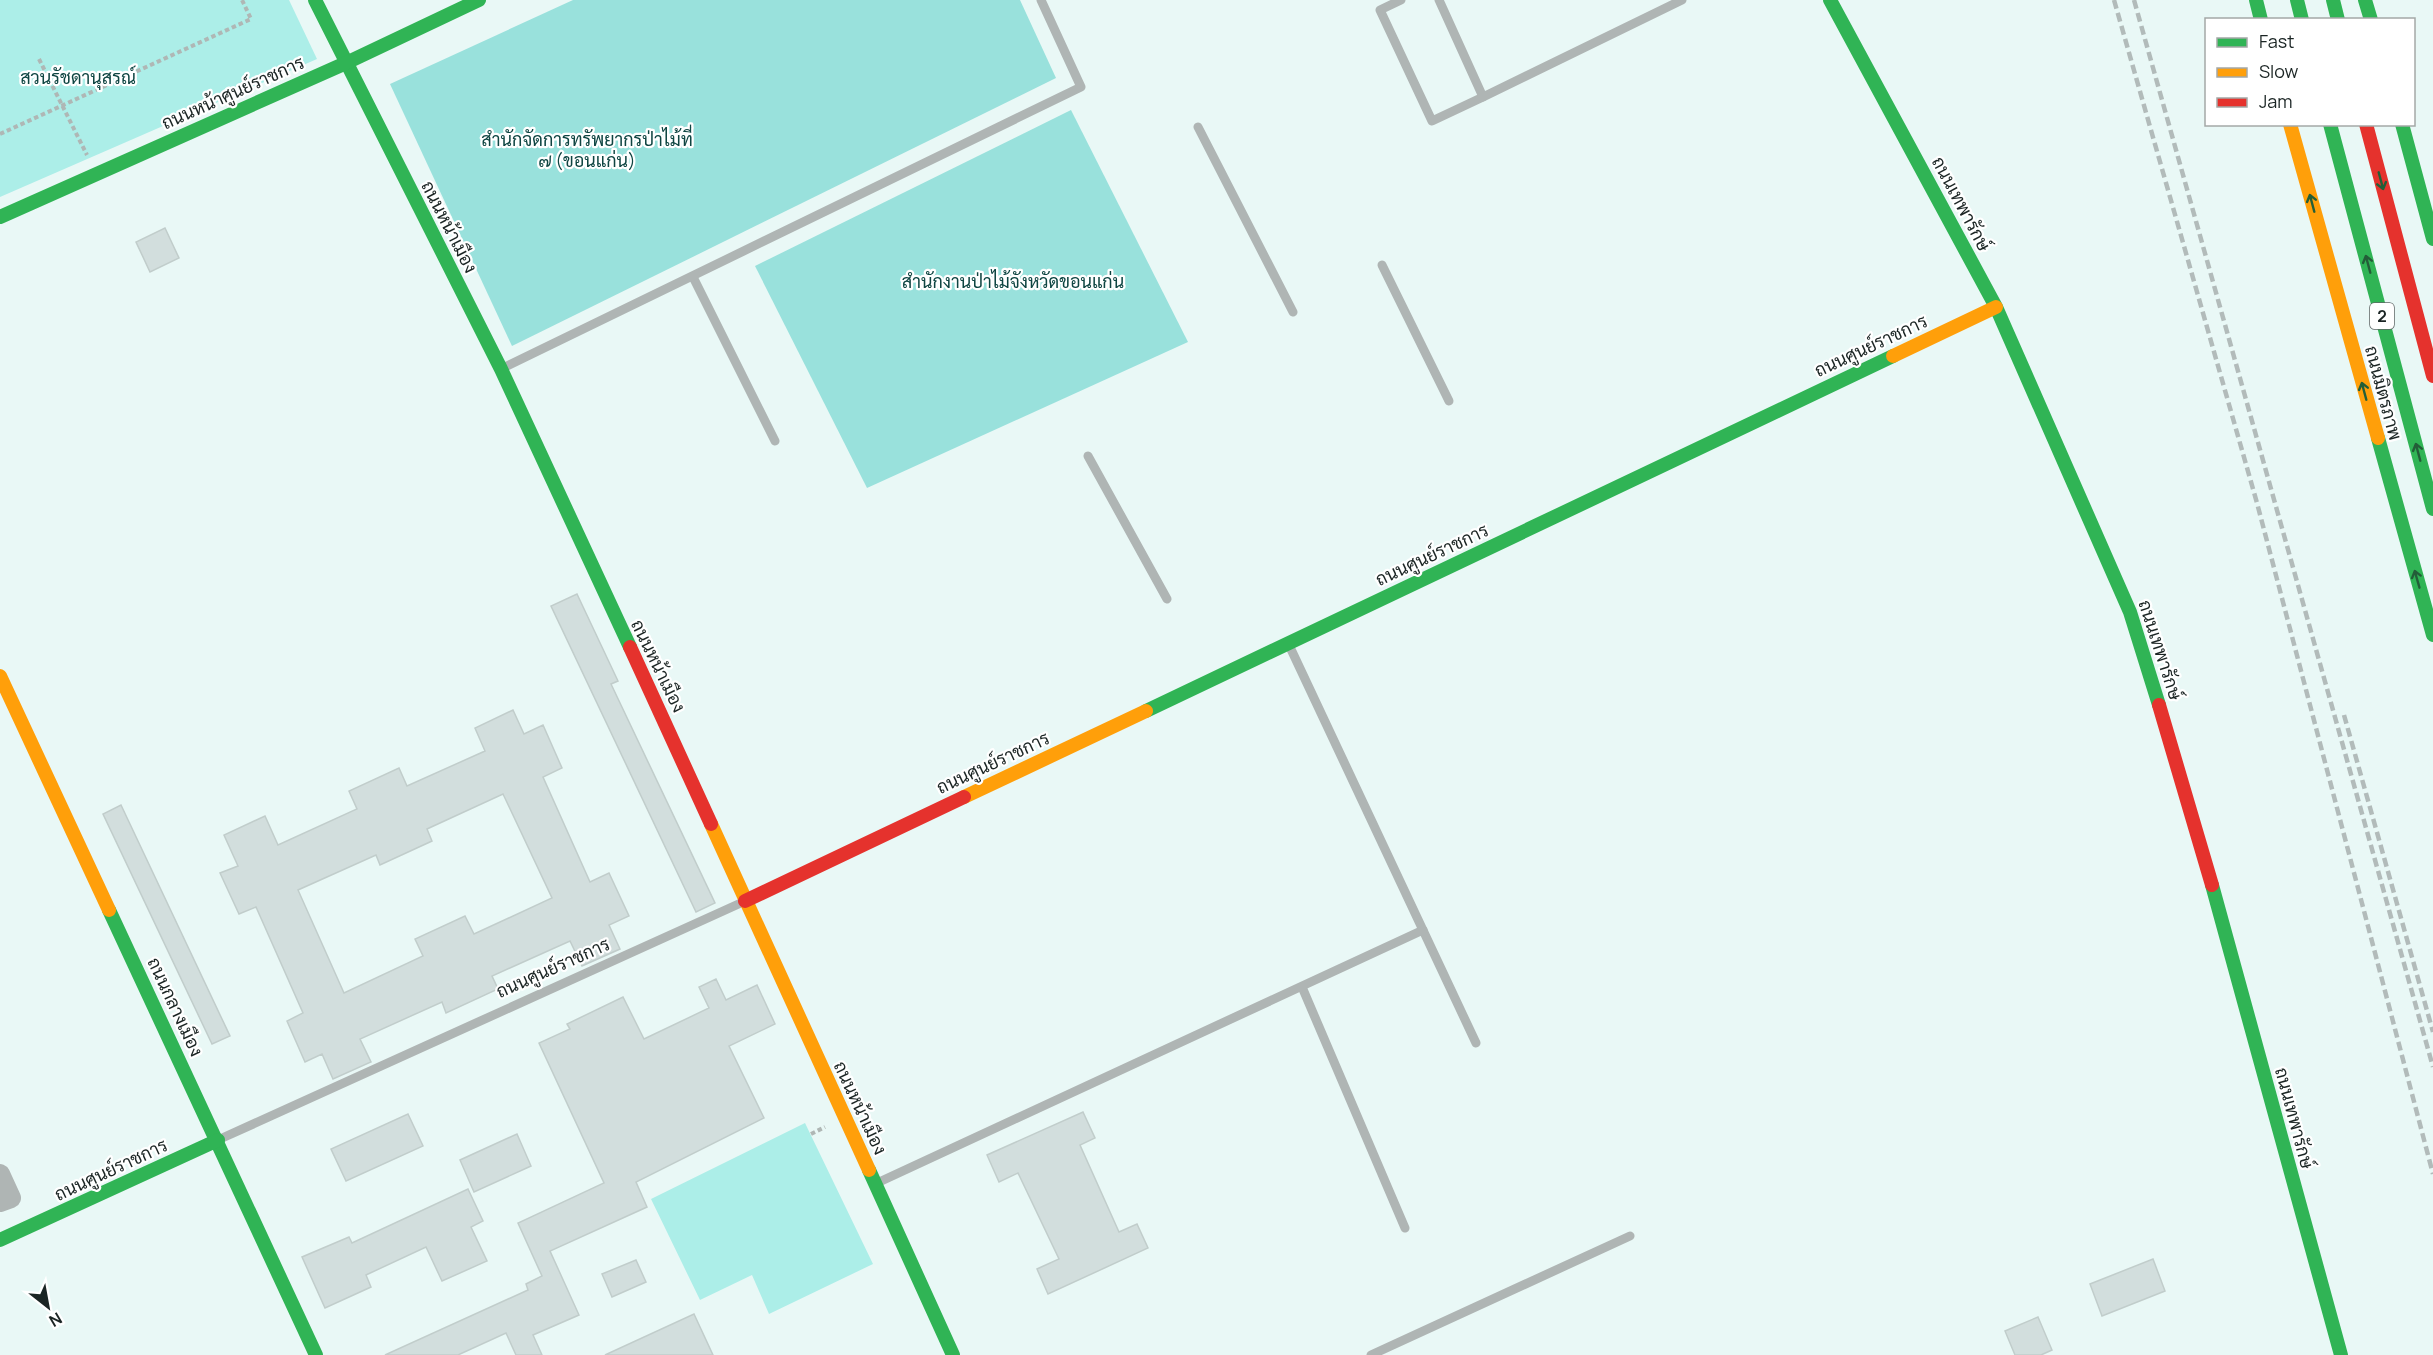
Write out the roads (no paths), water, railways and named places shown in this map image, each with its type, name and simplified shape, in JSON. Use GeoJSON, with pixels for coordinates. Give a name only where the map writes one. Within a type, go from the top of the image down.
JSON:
{"type":"FeatureCollection","features":[{"type":"Feature","properties":{"kind":"street","name":"ถนนหน้าเมือง"},"geometry":{"type":"LineString","coordinates":[[315,0],[501,369],[671,735],[953,1355]]}},
{"type":"Feature","properties":{"kind":"street","name":"ถนนหน้าศูนย์ราชการ"},"geometry":{"type":"LineString","coordinates":[[0,217],[346,63],[479,0]]}},
{"type":"Feature","properties":{"kind":"street","name":"ถนนเทพารักษ์"},"geometry":{"type":"LineString","coordinates":[[1830,0],[1996,307],[2130,612],[2188,796],[2341,1355]]}},
{"type":"Feature","properties":{"kind":"street"},"geometry":{"type":"LineString","coordinates":[[2256,0],[2260,18]]}},
{"type":"Feature","properties":{"kind":"street"},"geometry":{"type":"LineString","coordinates":[[2297,0],[2302,18]]}},
{"type":"Feature","properties":{"kind":"street"},"geometry":{"type":"LineString","coordinates":[[2333,0],[2338,18]]}},
{"type":"Feature","properties":{"kind":"street"},"geometry":{"type":"LineString","coordinates":[[2365,0],[2370,18]]}},
{"type":"Feature","properties":{"kind":"street","name":"ถนนมิตรภาพ"},"geometry":{"type":"LineString","coordinates":[[2291,126],[2433,635]]}},
{"type":"Feature","properties":{"kind":"street","name":"ถนนมิตรภาพ"},"geometry":{"type":"LineString","coordinates":[[2331,126],[2433,509]]}},
{"type":"Feature","properties":{"kind":"street","name":"2"},"geometry":{"type":"LineString","coordinates":[[2367,126],[2433,376]]}},
{"type":"Feature","properties":{"kind":"street"},"geometry":{"type":"LineString","coordinates":[[2403,126],[2433,239]]}},
{"type":"Feature","properties":{"kind":"street","name":"ถนนศูนย์ราชการ"},"geometry":{"type":"LineString","coordinates":[[745,901],[1996,307]]}},
{"type":"Feature","properties":{"kind":"street","name":"ถนนกลางเมือง"},"geometry":{"type":"LineString","coordinates":[[0,676],[11,711],[218,1140],[316,1355]]}},
{"type":"Feature","properties":{"kind":"street","name":"ถนนศูนย์ราชการ"},"geometry":{"type":"LineString","coordinates":[[0,1240],[218,1140]]}},
{"type":"Feature","properties":{"kind":"street"},"geometry":{"type":"LineString","coordinates":[[0,1174],[11,1198],[0,1202]]}},
{"type":"Feature","properties":{"kind":"lane"},"geometry":{"type":"LineString","coordinates":[[501,369],[1081,87],[1041,0]]}},
{"type":"Feature","properties":{"kind":"lane"},"geometry":{"type":"LineString","coordinates":[[1401,0],[1380,10],[1432,121],[1682,0]]}},
{"type":"Feature","properties":{"kind":"lane"},"geometry":{"type":"LineString","coordinates":[[1438,0],[1483,97]]}},
{"type":"Feature","properties":{"kind":"lane"},"geometry":{"type":"LineString","coordinates":[[1198,127],[1293,312]]}},
{"type":"Feature","properties":{"kind":"lane"},"geometry":{"type":"LineString","coordinates":[[1382,265],[1449,401]]}},
{"type":"Feature","properties":{"kind":"lane"},"geometry":{"type":"LineString","coordinates":[[693,277],[775,441]]}},
{"type":"Feature","properties":{"kind":"lane"},"geometry":{"type":"LineString","coordinates":[[1088,456],[1167,599]]}},
{"type":"Feature","properties":{"kind":"lane"},"geometry":{"type":"LineString","coordinates":[[1288,643],[1476,1043]]}},
{"type":"Feature","properties":{"kind":"lane","name":"ถนนศูนย์ราชการ"},"geometry":{"type":"LineString","coordinates":[[218,1140],[745,901]]}},
{"type":"Feature","properties":{"kind":"lane"},"geometry":{"type":"LineString","coordinates":[[875,1184],[1423,930]]}},
{"type":"Feature","properties":{"kind":"lane"},"geometry":{"type":"LineString","coordinates":[[1302,987],[1405,1228]]}},
{"type":"Feature","properties":{"kind":"lane"},"geometry":{"type":"LineString","coordinates":[[1371,1355],[1630,1236]]}},
{"type":"Feature","properties":{"kind":"railway"},"geometry":{"type":"LineString","coordinates":[[2114,0],[2257,503],[2433,1174]]}},
{"type":"Feature","properties":{"kind":"railway"},"geometry":{"type":"LineString","coordinates":[[2134,0],[2433,1067]]}},
{"type":"Feature","properties":{"kind":"railway"},"geometry":{"type":"LineString","coordinates":[[2344,715],[2433,1032]]}},
{"type":"Feature","properties":{"kind":"park label","name":"สวนรัชดานุสรณ์"},"geometry":{"type":"Point","coordinates":[78,78]}},
{"type":"Feature","properties":{"kind":"park label","name":"สำนักจัดการทรัพยากรป่าไม้ที่ ๗ (ขอนแก่น)"},"geometry":{"type":"Point","coordinates":[587,150]}},
{"type":"Feature","properties":{"kind":"park label","name":"สำนักงานป่าไม้จังหวัดขอนแก่น"},"geometry":{"type":"Point","coordinates":[1013,282]}}]}
